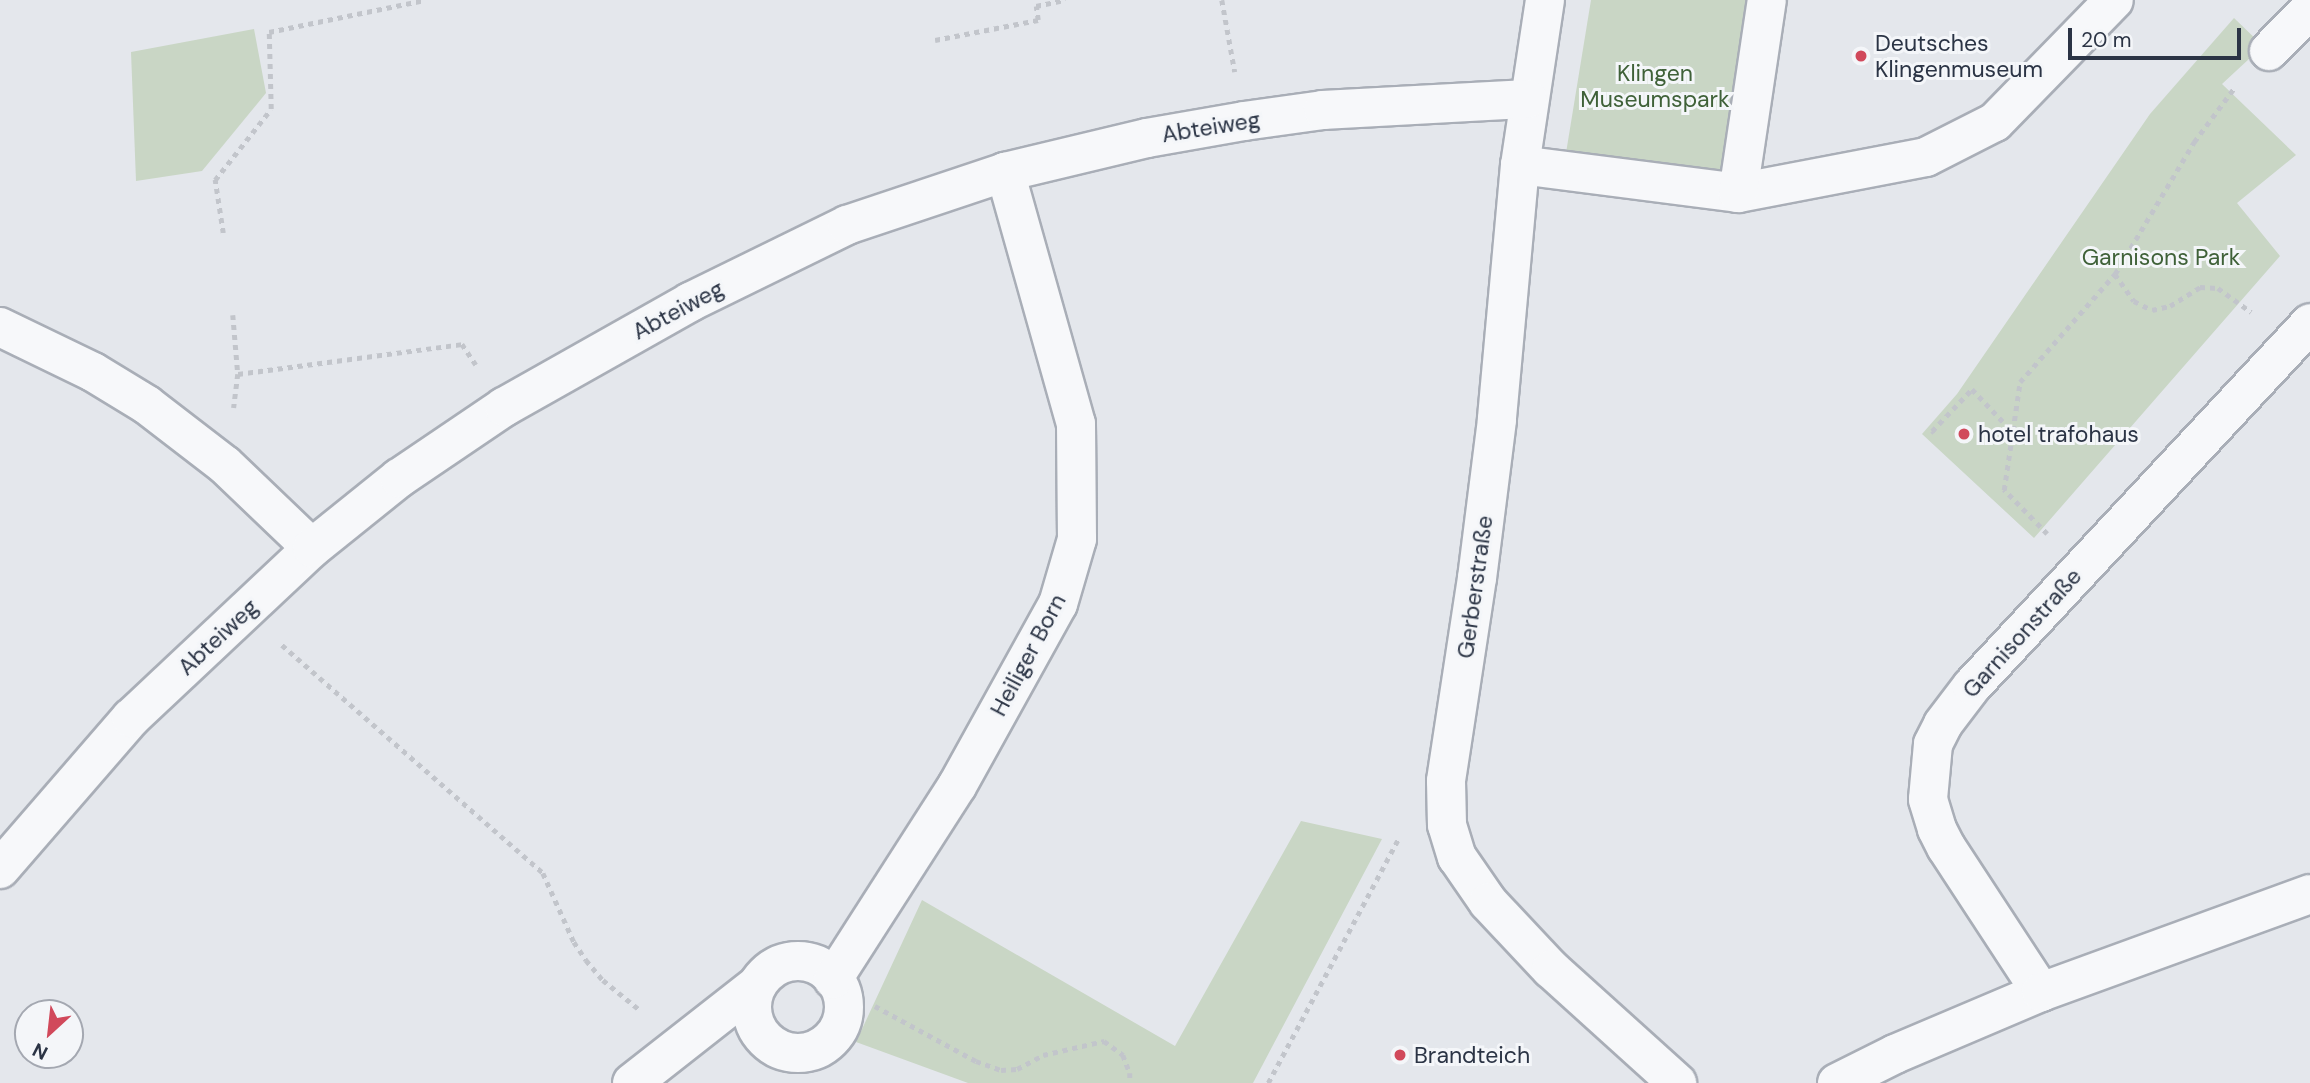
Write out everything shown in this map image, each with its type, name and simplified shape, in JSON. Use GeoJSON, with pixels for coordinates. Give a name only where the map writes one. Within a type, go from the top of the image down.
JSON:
{"type":"FeatureCollection","features":[{"type":"Feature","properties":{"kind":"street","name":"Gerberstraße"},"geometry":{"type":"LineString","coordinates":[[1545,0],[1528,99],[1495,433],[1446,781],[1447,825],[1457,857],[1488,902],[1552,969],[1677,1083]]}},
{"type":"Feature","properties":{"kind":"street"},"geometry":{"type":"LineString","coordinates":[[1738,194],[1767,0]]}},
{"type":"Feature","properties":{"kind":"street"},"geometry":{"type":"LineString","coordinates":[[1521,165],[1738,194],[1926,157],[1996,122],[2114,0]]}},
{"type":"Feature","properties":{"kind":"street"},"geometry":{"type":"LineString","coordinates":[[2269,51],[2310,9]]}},
{"type":"Feature","properties":{"kind":"street","name":"Abteiweg"},"geometry":{"type":"LineString","coordinates":[[0,869],[131,718],[312,548],[399,478],[505,407],[690,302],[821,237],[1005,172],[1147,138],[1322,110],[1528,99]]}},
{"type":"Feature","properties":{"kind":"street","name":"Heiliger Born"},"geometry":{"type":"LineString","coordinates":[[757,985],[752,1000],[752,1016],[758,1030],[787,1068],[825,1044],[835,1034],[844,1006],[837,985],[957,786],[1058,604],[1077,539],[1076,424],[1005,172]]}},
{"type":"Feature","properties":{"kind":"street"},"geometry":{"type":"LineString","coordinates":[[0,327],[93,372],[147,405],[225,465],[312,548]]}},
{"type":"Feature","properties":{"kind":"street","name":"Garnisonstraße"},"geometry":{"type":"LineString","coordinates":[[2041,992],[1945,847],[1928,799],[1928,772],[1933,744],[1972,686],[2300,333]]}},
{"type":"Feature","properties":{"kind":"street"},"geometry":{"type":"LineString","coordinates":[[1837,1083],[1895,1054],[2041,992],[2310,894]]}},
{"type":"Feature","properties":{"kind":"street"},"geometry":{"type":"LineString","coordinates":[[632,1083],[779,965],[808,963],[822,968],[837,985]]}},
{"type":"Feature","properties":{"kind":"path"},"geometry":{"type":"LineString","coordinates":[[223,233],[215,180],[271,109],[269,32],[425,0]]}},
{"type":"Feature","properties":{"kind":"path"},"geometry":{"type":"LineString","coordinates":[[935,40],[1038,20],[1036,6],[1065,0]]}},
{"type":"Feature","properties":{"kind":"path"},"geometry":{"type":"LineString","coordinates":[[1222,0],[1244,121]]}},
{"type":"Feature","properties":{"kind":"path"},"geometry":{"type":"LineString","coordinates":[[2079,568],[2004,490],[2020,382],[2115,274],[2194,142],[2232,90],[2269,51]]}},
{"type":"Feature","properties":{"kind":"path"},"geometry":{"type":"LineString","coordinates":[[2115,274],[2134,301],[2152,310],[2160,311],[2200,287],[2218,289],[2300,333]]}},
{"type":"Feature","properties":{"kind":"path"},"geometry":{"type":"LineString","coordinates":[[233,315],[238,374],[462,344],[505,407]]}},
{"type":"Feature","properties":{"kind":"path"},"geometry":{"type":"LineString","coordinates":[[1934,433],[1932,431],[1972,389],[2013,431]]}},
{"type":"Feature","properties":{"kind":"path"},"geometry":{"type":"LineString","coordinates":[[245,612],[543,873],[574,942],[586,960],[603,980],[645,1014],[675,1050]]}},
{"type":"Feature","properties":{"kind":"path"},"geometry":{"type":"LineString","coordinates":[[1268,1083],[1399,838],[1447,825]]}},
{"type":"Feature","properties":{"kind":"path"},"geometry":{"type":"LineString","coordinates":[[837,985],[976,1061],[1001,1070],[1017,1069],[1043,1055],[1104,1041],[1123,1055],[1130,1073],[1130,1083]]}},
{"type":"Feature","properties":{"kind":"green space","name":"Klingen Museumspark"},"geometry":{"type":"Polygon","coordinates":[[[1591,0],[1747,0],[1721,176],[1566,153],[1591,0]]]}},
{"type":"Feature","properties":{"kind":"green space","name":"Garnisons Park"},"geometry":{"type":"Polygon","coordinates":[[[2234,18],[2263,46],[2222,84],[2296,155],[2237,203],[2280,256],[2034,538],[1922,434],[1957,394],[2150,114],[2234,18]]]}},
{"type":"Feature","properties":{"kind":"green space"},"geometry":{"type":"Polygon","coordinates":[[[254,29],[266,93],[202,171],[136,181],[131,52],[254,29]]]}},
{"type":"Feature","properties":{"kind":"green space"},"geometry":{"type":"Polygon","coordinates":[[[1301,821],[1382,839],[1253,1083],[968,1083],[856,1042],[922,900],[1175,1046],[1301,821]]]}},
{"type":"Feature","properties":{"kind":"place","name":"Deutsches Klingenmuseum"},"geometry":{"type":"Point","coordinates":[1861,56]}},
{"type":"Feature","properties":{"kind":"place","name":"hotel trafohaus"},"geometry":{"type":"Point","coordinates":[1964,434]}},
{"type":"Feature","properties":{"kind":"place","name":"Brandteich"},"geometry":{"type":"Point","coordinates":[1400,1055]}}]}
